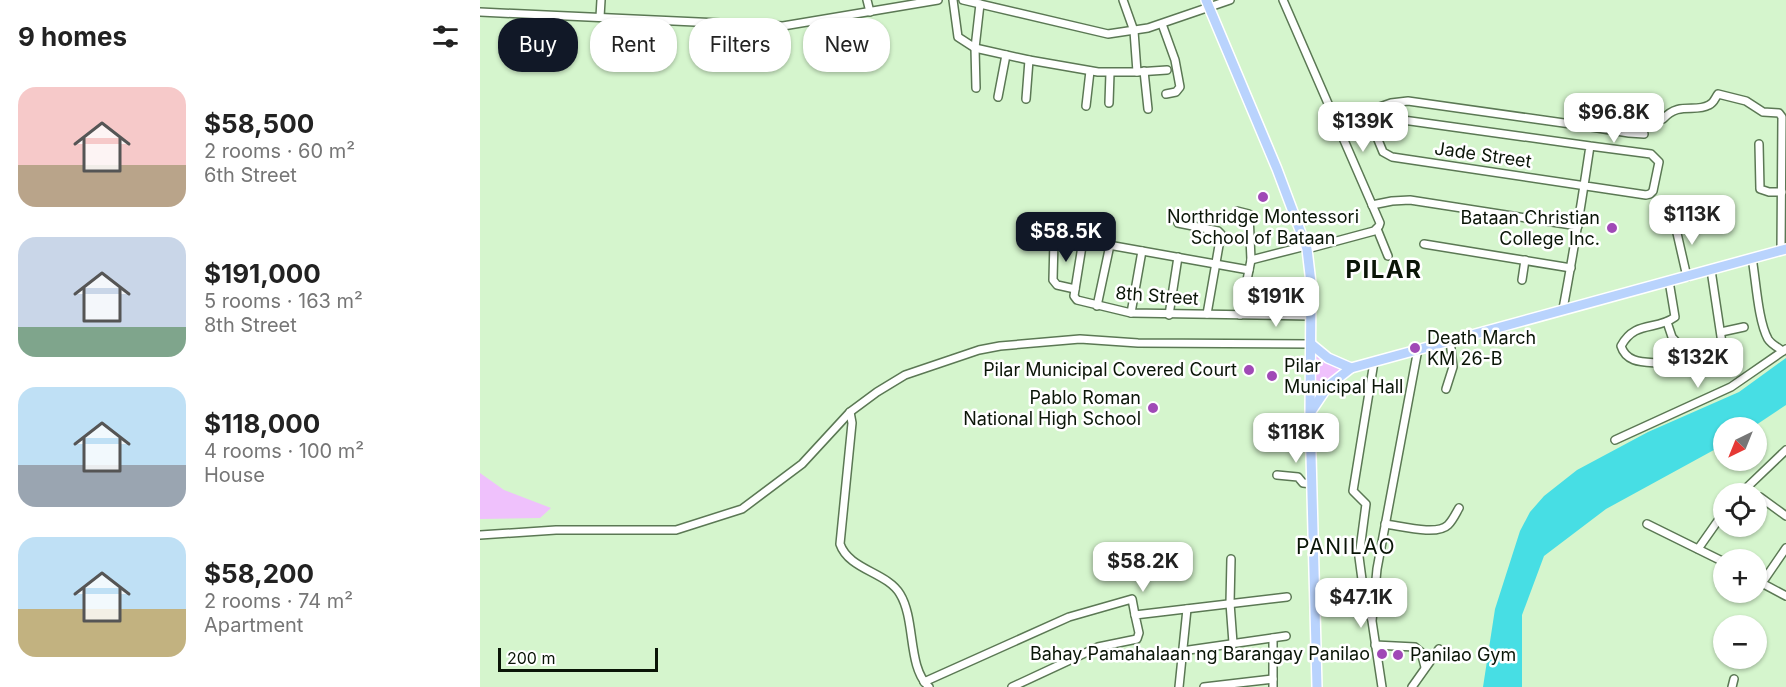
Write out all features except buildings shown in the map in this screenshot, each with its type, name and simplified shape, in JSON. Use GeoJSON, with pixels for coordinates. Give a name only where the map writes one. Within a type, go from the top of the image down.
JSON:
{"type":"FeatureCollection","features":[{"type":"Feature","properties":{"kind":"main road"},"geometry":{"type":"LineString","coordinates":[[1208,4],[1307,247],[1311,281],[1310,416],[1317,687]]}},
{"type":"Feature","properties":{"kind":"main road"},"geometry":{"type":"LineString","coordinates":[[1310,416],[1322,394],[1334,381],[1352,368],[1784,250]]}},
{"type":"Feature","properties":{"kind":"main road"},"geometry":{"type":"LineString","coordinates":[[1311,344],[1328,358],[1352,368]]}},
{"type":"Feature","properties":{"kind":"street"},"geometry":{"type":"LineString","coordinates":[[600,17],[601,0]]}},
{"type":"Feature","properties":{"kind":"street"},"geometry":{"type":"LineString","coordinates":[[867,0],[870,12]]}},
{"type":"Feature","properties":{"kind":"street"},"geometry":{"type":"LineString","coordinates":[[480,12],[783,26],[938,0]]}},
{"type":"Feature","properties":{"kind":"street"},"geometry":{"type":"LineString","coordinates":[[953,0],[958,37],[975,48],[1090,71],[1110,73],[1167,70]]}},
{"type":"Feature","properties":{"kind":"street"},"geometry":{"type":"LineString","coordinates":[[963,0],[1099,32],[1118,34],[1162,24],[1208,4],[1230,0]]}},
{"type":"Feature","properties":{"kind":"street"},"geometry":{"type":"LineString","coordinates":[[1123,0],[1134,31],[1148,109]]}},
{"type":"Feature","properties":{"kind":"street"},"geometry":{"type":"LineString","coordinates":[[1283,0],[1380,223],[1377,229],[1388,256]]}},
{"type":"Feature","properties":{"kind":"street"},"geometry":{"type":"LineString","coordinates":[[976,88],[975,48],[980,4]]}},
{"type":"Feature","properties":{"kind":"street"},"geometry":{"type":"LineString","coordinates":[[1162,24],[1175,60],[1180,87],[1176,92],[1166,94]]}},
{"type":"Feature","properties":{"kind":"street"},"geometry":{"type":"LineString","coordinates":[[998,98],[1006,55]]}},
{"type":"Feature","properties":{"kind":"street"},"geometry":{"type":"LineString","coordinates":[[1026,99],[1029,60]]}},
{"type":"Feature","properties":{"kind":"street"},"geometry":{"type":"LineString","coordinates":[[1086,106],[1090,71]]}},
{"type":"Feature","properties":{"kind":"street"},"geometry":{"type":"LineString","coordinates":[[1109,103],[1110,73]]}},
{"type":"Feature","properties":{"kind":"street"},"geometry":{"type":"LineString","coordinates":[[1585,126],[1590,117],[1623,118],[1628,113],[1664,119],[1672,112],[1709,105],[1718,94],[1746,101],[1763,112],[1779,113],[1781,116],[1784,250]]}},
{"type":"Feature","properties":{"kind":"street"},"geometry":{"type":"LineString","coordinates":[[1351,117],[1391,103],[1408,101],[1644,134]]}},
{"type":"Feature","properties":{"kind":"street","name":"Jade Street"},"geometry":{"type":"LineString","coordinates":[[1403,120],[1590,146],[1651,154],[1656,157],[1659,162],[1653,192],[1646,195],[1387,156],[1380,146],[1377,135],[1386,124],[1403,120]]}},
{"type":"Feature","properties":{"kind":"street"},"geometry":{"type":"LineString","coordinates":[[1759,144],[1760,189],[1782,192]]}},
{"type":"Feature","properties":{"kind":"street"},"geometry":{"type":"LineString","coordinates":[[1563,309],[1590,146]]}},
{"type":"Feature","properties":{"kind":"street"},"geometry":{"type":"LineString","coordinates":[[1372,205],[1410,200],[1578,226]]}},
{"type":"Feature","properties":{"kind":"street"},"geometry":{"type":"LineString","coordinates":[[1237,211],[1249,214],[1251,260],[1240,315]]}},
{"type":"Feature","properties":{"kind":"street"},"geometry":{"type":"LineString","coordinates":[[1674,220],[1687,277]]}},
{"type":"Feature","properties":{"kind":"street"},"geometry":{"type":"LineString","coordinates":[[1178,223],[1218,231],[1221,234],[1207,314]]}},
{"type":"Feature","properties":{"kind":"street"},"geometry":{"type":"LineString","coordinates":[[1251,260],[1377,229]]}},
{"type":"Feature","properties":{"kind":"street"},"geometry":{"type":"LineString","coordinates":[[1083,240],[1075,289],[1058,285],[1053,280],[1054,240],[1058,236],[1083,240],[1249,270]]}},
{"type":"Feature","properties":{"kind":"street"},"geometry":{"type":"LineString","coordinates":[[1424,244],[1571,268]]}},
{"type":"Feature","properties":{"kind":"street"},"geometry":{"type":"LineString","coordinates":[[1097,306],[1110,245]]}},
{"type":"Feature","properties":{"kind":"street"},"geometry":{"type":"LineString","coordinates":[[1131,313],[1142,251]]}},
{"type":"Feature","properties":{"kind":"street"},"geometry":{"type":"LineString","coordinates":[[1169,315],[1178,257]]}},
{"type":"Feature","properties":{"kind":"street"},"geometry":{"type":"LineString","coordinates":[[1615,440],[1731,387],[1784,350],[1771,342],[1766,335],[1752,258]]}},
{"type":"Feature","properties":{"kind":"street"},"geometry":{"type":"LineString","coordinates":[[1521,280],[1525,260]]}},
{"type":"Feature","properties":{"kind":"street"},"geometry":{"type":"LineString","coordinates":[[1711,270],[1725,363]]}},
{"type":"Feature","properties":{"kind":"street"},"geometry":{"type":"LineString","coordinates":[[1656,363],[1635,361],[1623,352],[1621,346],[1634,330],[1666,322],[1676,317],[1670,281]]}},
{"type":"Feature","properties":{"kind":"street","name":"8th Street"},"geometry":{"type":"LineString","coordinates":[[1075,289],[1075,299],[1131,313],[1311,316]]}},
{"type":"Feature","properties":{"kind":"street"},"geometry":{"type":"LineString","coordinates":[[1666,322],[1672,337],[1681,347]]}},
{"type":"Feature","properties":{"kind":"street"},"geometry":{"type":"LineString","coordinates":[[1720,332],[1744,327]]}},
{"type":"Feature","properties":{"kind":"street"},"geometry":{"type":"LineString","coordinates":[[480,535],[556,530],[676,530],[742,509],[801,464],[850,412],[877,392],[905,375],[1000,345],[1080,339],[1138,343],[1311,344]]}},
{"type":"Feature","properties":{"kind":"street"},"geometry":{"type":"LineString","coordinates":[[1446,389],[1453,367],[1450,340]]}},
{"type":"Feature","properties":{"kind":"street"},"geometry":{"type":"LineString","coordinates":[[1372,621],[1377,569],[1419,349]]}},
{"type":"Feature","properties":{"kind":"street"},"geometry":{"type":"LineString","coordinates":[[1374,362],[1353,491],[1366,504],[1359,557],[1382,687]]}},
{"type":"Feature","properties":{"kind":"street"},"geometry":{"type":"LineString","coordinates":[[850,412],[852,423],[840,544],[851,559],[900,592],[906,606],[918,665],[927,685],[1069,617],[1132,599],[1139,633],[1137,639],[1098,647],[1012,687]]}},
{"type":"Feature","properties":{"kind":"street"},"geometry":{"type":"LineString","coordinates":[[1752,483],[1786,450]]}},
{"type":"Feature","properties":{"kind":"street"},"geometry":{"type":"LineString","coordinates":[[1277,475],[1299,477],[1303,483],[1312,484]]}},
{"type":"Feature","properties":{"kind":"street"},"geometry":{"type":"LineString","coordinates":[[1767,501],[1786,516]]}},
{"type":"Feature","properties":{"kind":"street"},"geometry":{"type":"LineString","coordinates":[[1385,524],[1439,530],[1449,524],[1459,508]]}},
{"type":"Feature","properties":{"kind":"street"},"geometry":{"type":"LineString","coordinates":[[1647,524],[1713,556]]}},
{"type":"Feature","properties":{"kind":"street"},"geometry":{"type":"LineString","coordinates":[[1698,549],[1713,528]]}},
{"type":"Feature","properties":{"kind":"street"},"geometry":{"type":"LineString","coordinates":[[1767,571],[1786,548]]}},
{"type":"Feature","properties":{"kind":"street"},"geometry":{"type":"LineString","coordinates":[[1231,559],[1230,603],[1233,643]]}},
{"type":"Feature","properties":{"kind":"street"},"geometry":{"type":"LineString","coordinates":[[1767,585],[1786,596]]}},
{"type":"Feature","properties":{"kind":"street"},"geometry":{"type":"LineString","coordinates":[[1135,615],[1287,597]]}},
{"type":"Feature","properties":{"kind":"street"},"geometry":{"type":"LineString","coordinates":[[1179,687],[1187,609]]}},
{"type":"Feature","properties":{"kind":"street"},"geometry":{"type":"LineString","coordinates":[[1182,651],[1286,636]]}},
{"type":"Feature","properties":{"kind":"street"},"geometry":{"type":"LineString","coordinates":[[1204,687],[1273,683],[1273,638]]}},
{"type":"Feature","properties":{"kind":"street"},"geometry":{"type":"LineString","coordinates":[[1375,645],[1415,647],[1420,650],[1425,667]]}},
{"type":"Feature","properties":{"kind":"street"},"geometry":{"type":"LineString","coordinates":[[1412,687],[1438,649]]}},
{"type":"Feature","properties":{"kind":"shaded area"},"geometry":{"type":"Polygon","coordinates":[[[1316,351],[1331,365],[1346,369],[1320,391],[1315,390],[1316,351]]]}},
{"type":"Feature","properties":{"kind":"shaded area"},"geometry":{"type":"Polygon","coordinates":[[[480,473],[504,490],[551,508],[540,518],[480,519],[480,473]]]}},
{"type":"Feature","properties":{"kind":"water"},"geometry":{"type":"Polygon","coordinates":[[[1786,358],[1786,405],[1767,418],[1713,417],[1713,450],[1606,509],[1544,556],[1522,615],[1522,687],[1483,687],[1495,609],[1520,531],[1530,512],[1544,496],[1577,470],[1648,432],[1739,392],[1786,358]]]}},
{"type":"Feature","properties":{"kind":"place","name":"Northridge Montessori School of Bataan"},"geometry":{"type":"Point","coordinates":[1263,197]}},
{"type":"Feature","properties":{"kind":"place","name":"Bataan Christian College Inc."},"geometry":{"type":"Point","coordinates":[1612,228]}},
{"type":"Feature","properties":{"kind":"place","name":"Death March KM 26-B"},"geometry":{"type":"Point","coordinates":[1415,348]}},
{"type":"Feature","properties":{"kind":"place","name":"Pilar Municipal Covered Court"},"geometry":{"type":"Point","coordinates":[1249,370]}},
{"type":"Feature","properties":{"kind":"place","name":"Pilar Municipal Hall"},"geometry":{"type":"Point","coordinates":[1272,376]}},
{"type":"Feature","properties":{"kind":"place","name":"Pablo Roman National High School"},"geometry":{"type":"Point","coordinates":[1153,408]}},
{"type":"Feature","properties":{"kind":"place","name":"Bahay Pamahalaan ng Barangay Panilao"},"geometry":{"type":"Point","coordinates":[1382,654]}},
{"type":"Feature","properties":{"kind":"place","name":"Panilao Gym"},"geometry":{"type":"Point","coordinates":[1398,655]}},
{"type":"Feature","properties":{"kind":"district","name":"PILAR"},"geometry":{"type":"Point","coordinates":[1384,270]}},
{"type":"Feature","properties":{"kind":"district","name":"PANILAO"},"geometry":{"type":"Point","coordinates":[1346,547]}}]}
